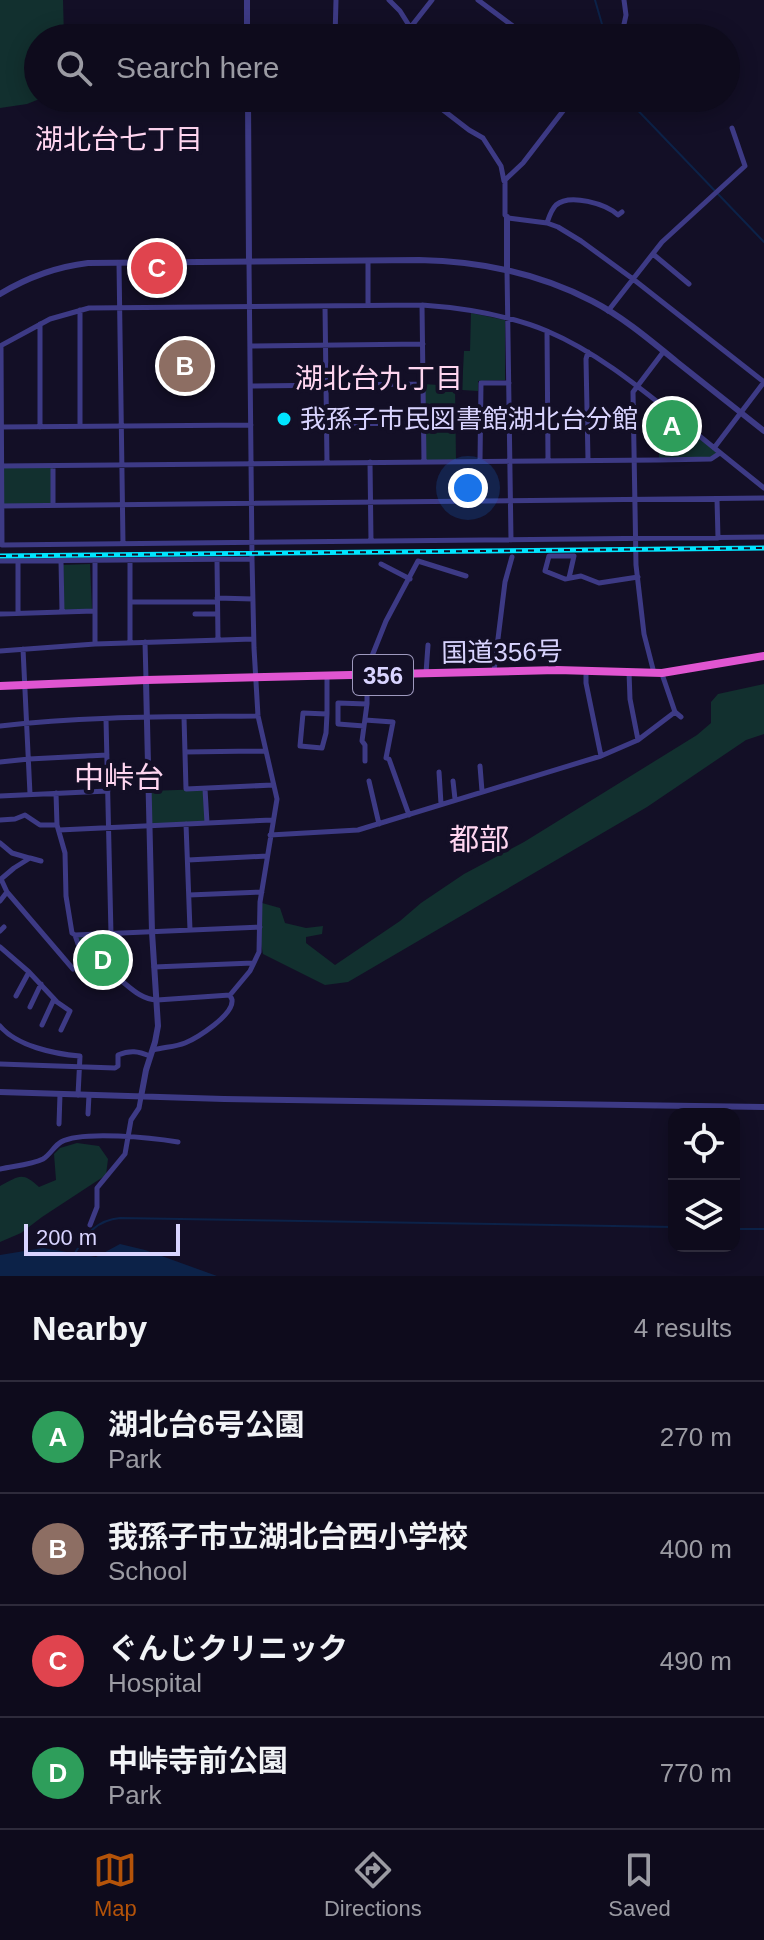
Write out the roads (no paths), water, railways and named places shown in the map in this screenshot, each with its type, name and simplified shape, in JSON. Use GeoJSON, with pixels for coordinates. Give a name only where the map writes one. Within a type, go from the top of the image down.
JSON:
{"type":"FeatureCollection","features":[{"type":"Feature","properties":{"kind":"highway","name":"国道356号"},"geometry":{"type":"LineString","coordinates":[[0,686],[494,672],[658,673],[764,656]]}},
{"type":"Feature","properties":{"kind":"street"},"geometry":{"type":"LineString","coordinates":[[247,0],[247,24]]}},
{"type":"Feature","properties":{"kind":"street"},"geometry":{"type":"LineString","coordinates":[[335,24],[336,0]]}},
{"type":"Feature","properties":{"kind":"street"},"geometry":{"type":"LineString","coordinates":[[389,0],[408,24]]}},
{"type":"Feature","properties":{"kind":"street"},"geometry":{"type":"LineString","coordinates":[[413,24],[432,0]]}},
{"type":"Feature","properties":{"kind":"street"},"geometry":{"type":"LineString","coordinates":[[478,0],[510,24]]}},
{"type":"Feature","properties":{"kind":"street"},"geometry":{"type":"LineString","coordinates":[[624,0],[624,24]]}},
{"type":"Feature","properties":{"kind":"street"},"geometry":{"type":"LineString","coordinates":[[56,793],[58,828],[65,853],[67,911],[72,933],[92,967],[118,978],[138,995],[150,999],[230,995],[250,971],[259,952],[262,892],[277,799],[258,716],[253,639],[248,112]]}},
{"type":"Feature","properties":{"kind":"street"},"geometry":{"type":"LineString","coordinates":[[446,112],[483,138],[501,166],[504,182],[505,215],[508,218],[511,540]]}},
{"type":"Feature","properties":{"kind":"street"},"geometry":{"type":"LineString","coordinates":[[504,182],[523,163],[562,112]]}},
{"type":"Feature","properties":{"kind":"street"},"geometry":{"type":"LineString","coordinates":[[608,311],[662,242],[745,166],[732,128]]}},
{"type":"Feature","properties":{"kind":"street"},"geometry":{"type":"LineString","coordinates":[[547,223],[552,210],[565,201],[605,206],[618,215],[622,212]]}},
{"type":"Feature","properties":{"kind":"street"},"geometry":{"type":"LineString","coordinates":[[508,218],[547,223],[581,241],[764,382],[714,448]]}},
{"type":"Feature","properties":{"kind":"street"},"geometry":{"type":"LineString","coordinates":[[652,254],[689,284]]}},
{"type":"Feature","properties":{"kind":"street"},"geometry":{"type":"LineString","coordinates":[[368,261],[368,305]]}},
{"type":"Feature","properties":{"kind":"street"},"geometry":{"type":"LineString","coordinates":[[0,294],[31,277],[61,267],[88,263],[456,262],[507,270],[591,300],[637,330],[764,431]]}},
{"type":"Feature","properties":{"kind":"street"},"geometry":{"type":"LineString","coordinates":[[119,263],[123,544]]}},
{"type":"Feature","properties":{"kind":"street"},"geometry":{"type":"LineString","coordinates":[[422,305],[424,462]]}},
{"type":"Feature","properties":{"kind":"street"},"geometry":{"type":"LineString","coordinates":[[764,488],[637,386],[588,352],[547,331],[476,311],[422,305],[80,310],[40,323],[0,346],[1,545],[764,537]]}},
{"type":"Feature","properties":{"kind":"street"},"geometry":{"type":"LineString","coordinates":[[325,306],[327,463]]}},
{"type":"Feature","properties":{"kind":"street"},"geometry":{"type":"LineString","coordinates":[[80,310],[80,426]]}},
{"type":"Feature","properties":{"kind":"street"},"geometry":{"type":"LineString","coordinates":[[40,323],[40,427]]}},
{"type":"Feature","properties":{"kind":"street"},"geometry":{"type":"LineString","coordinates":[[547,331],[548,460]]}},
{"type":"Feature","properties":{"kind":"street"},"geometry":{"type":"LineString","coordinates":[[251,346],[423,344]]}},
{"type":"Feature","properties":{"kind":"street"},"geometry":{"type":"LineString","coordinates":[[664,351],[633,392],[636,565],[644,634],[675,712],[681,717]]}},
{"type":"Feature","properties":{"kind":"street"},"geometry":{"type":"LineString","coordinates":[[588,352],[588,460]]}},
{"type":"Feature","properties":{"kind":"street"},"geometry":{"type":"LineString","coordinates":[[480,461],[481,383],[509,383]]}},
{"type":"Feature","properties":{"kind":"street"},"geometry":{"type":"LineString","coordinates":[[251,386],[423,384]]}},
{"type":"Feature","properties":{"kind":"street"},"geometry":{"type":"LineString","coordinates":[[326,424],[424,423]]}},
{"type":"Feature","properties":{"kind":"street"},"geometry":{"type":"LineString","coordinates":[[1,427],[251,425]]}},
{"type":"Feature","properties":{"kind":"street"},"geometry":{"type":"LineString","coordinates":[[1,466],[711,459],[720,453]]}},
{"type":"Feature","properties":{"kind":"street"},"geometry":{"type":"LineString","coordinates":[[370,462],[371,541]]}},
{"type":"Feature","properties":{"kind":"street"},"geometry":{"type":"LineString","coordinates":[[53,466],[53,505]]}},
{"type":"Feature","properties":{"kind":"street"},"geometry":{"type":"LineString","coordinates":[[717,498],[718,538]]}},
{"type":"Feature","properties":{"kind":"street"},"geometry":{"type":"LineString","coordinates":[[1,506],[764,498]]}},
{"type":"Feature","properties":{"kind":"street"},"geometry":{"type":"LineString","coordinates":[[569,578],[574,556],[549,556],[545,571],[565,579],[581,576],[599,583],[638,577]]}},
{"type":"Feature","properties":{"kind":"street"},"geometry":{"type":"LineString","coordinates":[[494,672],[505,584],[512,557]]}},
{"type":"Feature","properties":{"kind":"street"},"geometry":{"type":"LineString","coordinates":[[0,561],[252,559]]}},
{"type":"Feature","properties":{"kind":"street"},"geometry":{"type":"LineString","coordinates":[[217,560],[218,640]]}},
{"type":"Feature","properties":{"kind":"street"},"geometry":{"type":"LineString","coordinates":[[18,561],[18,613]]}},
{"type":"Feature","properties":{"kind":"street"},"geometry":{"type":"LineString","coordinates":[[61,561],[62,612]]}},
{"type":"Feature","properties":{"kind":"street"},"geometry":{"type":"LineString","coordinates":[[95,561],[95,644]]}},
{"type":"Feature","properties":{"kind":"street"},"geometry":{"type":"LineString","coordinates":[[130,561],[130,643]]}},
{"type":"Feature","properties":{"kind":"street"},"geometry":{"type":"LineString","coordinates":[[365,761],[362,741],[370,661],[386,621],[418,561],[466,576]]}},
{"type":"Feature","properties":{"kind":"street"},"geometry":{"type":"LineString","coordinates":[[381,564],[410,579]]}},
{"type":"Feature","properties":{"kind":"street"},"geometry":{"type":"LineString","coordinates":[[130,602],[253,599]]}},
{"type":"Feature","properties":{"kind":"street"},"geometry":{"type":"LineString","coordinates":[[0,614],[94,611]]}},
{"type":"Feature","properties":{"kind":"street"},"geometry":{"type":"LineString","coordinates":[[195,614],[217,614]]}},
{"type":"Feature","properties":{"kind":"street"},"geometry":{"type":"LineString","coordinates":[[0,651],[95,644],[253,639]]}},
{"type":"Feature","properties":{"kind":"street"},"geometry":{"type":"LineString","coordinates":[[90,1225],[97,1207],[97,1188],[125,1154],[131,1120],[139,1108],[158,1026],[152,932],[145,642]]}},
{"type":"Feature","properties":{"kind":"street"},"geometry":{"type":"LineString","coordinates":[[425,674],[428,645]]}},
{"type":"Feature","properties":{"kind":"street"},"geometry":{"type":"LineString","coordinates":[[23,649],[30,794]]}},
{"type":"Feature","properties":{"kind":"street"},"geometry":{"type":"LineString","coordinates":[[586,671],[601,756]]}},
{"type":"Feature","properties":{"kind":"street"},"geometry":{"type":"LineString","coordinates":[[629,672],[630,699],[638,740]]}},
{"type":"Feature","properties":{"kind":"street"},"geometry":{"type":"LineString","coordinates":[[327,676],[327,714],[326,733],[322,748],[300,746],[303,713],[327,714]]}},
{"type":"Feature","properties":{"kind":"street"},"geometry":{"type":"LineString","coordinates":[[367,704],[338,703],[338,724],[393,722],[386,758],[389,759],[409,816]]}},
{"type":"Feature","properties":{"kind":"street"},"geometry":{"type":"LineString","coordinates":[[270,835],[349,832],[409,816],[455,799],[601,756],[638,740],[675,712]]}},
{"type":"Feature","properties":{"kind":"street"},"geometry":{"type":"LineString","coordinates":[[0,726],[147,717],[258,716]]}},
{"type":"Feature","properties":{"kind":"street"},"geometry":{"type":"LineString","coordinates":[[184,717],[186,789],[273,785]]}},
{"type":"Feature","properties":{"kind":"street"},"geometry":{"type":"LineString","coordinates":[[106,719],[118,978]]}},
{"type":"Feature","properties":{"kind":"street"},"geometry":{"type":"LineString","coordinates":[[185,752],[266,751]]}},
{"type":"Feature","properties":{"kind":"street"},"geometry":{"type":"LineString","coordinates":[[389,759],[399,753]]}},
{"type":"Feature","properties":{"kind":"street"},"geometry":{"type":"LineString","coordinates":[[0,762],[107,755]]}},
{"type":"Feature","properties":{"kind":"street"},"geometry":{"type":"LineString","coordinates":[[480,766],[482,791]]}},
{"type":"Feature","properties":{"kind":"street"},"geometry":{"type":"LineString","coordinates":[[439,772],[441,804]]}},
{"type":"Feature","properties":{"kind":"street"},"geometry":{"type":"LineString","coordinates":[[369,781],[379,824]]}},
{"type":"Feature","properties":{"kind":"street"},"geometry":{"type":"LineString","coordinates":[[453,781],[455,799]]}},
{"type":"Feature","properties":{"kind":"street"},"geometry":{"type":"LineString","coordinates":[[205,789],[207,823]]}},
{"type":"Feature","properties":{"kind":"street"},"geometry":{"type":"LineString","coordinates":[[0,796],[108,791]]}},
{"type":"Feature","properties":{"kind":"street"},"geometry":{"type":"LineString","coordinates":[[0,820],[25,815],[40,825],[58,828],[109,828],[272,820]]}},
{"type":"Feature","properties":{"kind":"street"},"geometry":{"type":"LineString","coordinates":[[186,824],[190,930]]}},
{"type":"Feature","properties":{"kind":"street"},"geometry":{"type":"LineString","coordinates":[[0,843],[12,853],[41,861]]}},
{"type":"Feature","properties":{"kind":"street"},"geometry":{"type":"LineString","coordinates":[[188,860],[267,856]]}},
{"type":"Feature","properties":{"kind":"street"},"geometry":{"type":"LineString","coordinates":[[30,858],[1,879],[7,892],[73,969]]}},
{"type":"Feature","properties":{"kind":"street"},"geometry":{"type":"LineString","coordinates":[[1,899],[7,892]]}},
{"type":"Feature","properties":{"kind":"street"},"geometry":{"type":"LineString","coordinates":[[189,895],[262,892]]}},
{"type":"Feature","properties":{"kind":"street"},"geometry":{"type":"LineString","coordinates":[[75,935],[260,927]]}},
{"type":"Feature","properties":{"kind":"street"},"geometry":{"type":"LineString","coordinates":[[0,947],[70,1011],[61,1030]]}},
{"type":"Feature","properties":{"kind":"street"},"geometry":{"type":"LineString","coordinates":[[154,967],[254,963]]}},
{"type":"Feature","properties":{"kind":"street"},"geometry":{"type":"LineString","coordinates":[[16,996],[29,972]]}},
{"type":"Feature","properties":{"kind":"street"},"geometry":{"type":"LineString","coordinates":[[30,1007],[41,984]]}},
{"type":"Feature","properties":{"kind":"street"},"geometry":{"type":"LineString","coordinates":[[0,1064],[115,1068],[118,1066],[118,1055],[133,1051],[152,1053],[186,1042],[211,1027],[229,1010],[230,995]]}},
{"type":"Feature","properties":{"kind":"street"},"geometry":{"type":"LineString","coordinates":[[42,1025],[54,999]]}},
{"type":"Feature","properties":{"kind":"street"},"geometry":{"type":"LineString","coordinates":[[0,1026],[7,1034],[33,1046],[80,1056],[78,1095]]}},
{"type":"Feature","properties":{"kind":"street"},"geometry":{"type":"LineString","coordinates":[[0,1092],[764,1107]]}},
{"type":"Feature","properties":{"kind":"street"},"geometry":{"type":"LineString","coordinates":[[59,1124],[60,1094]]}},
{"type":"Feature","properties":{"kind":"street"},"geometry":{"type":"LineString","coordinates":[[88,1114],[89,1095]]}},
{"type":"Feature","properties":{"kind":"street"},"geometry":{"type":"LineString","coordinates":[[0,1169],[43,1159],[62,1142],[78,1138],[155,1138],[178,1142]]}},
{"type":"Feature","properties":{"kind":"water"},"geometry":{"type":"Polygon","coordinates":[[[120,1244],[217,1276],[0,1276],[0,1255],[43,1248],[96,1257],[120,1244]]]}},
{"type":"Feature","properties":{"kind":"waterway"},"geometry":{"type":"LineString","coordinates":[[595,0],[602,24]]}},
{"type":"Feature","properties":{"kind":"waterway"},"geometry":{"type":"LineString","coordinates":[[639,112],[764,242]]}},
{"type":"Feature","properties":{"kind":"waterway"},"geometry":{"type":"LineString","coordinates":[[75,1253],[93,1229],[120,1218],[668,1227]]}},
{"type":"Feature","properties":{"kind":"waterway"},"geometry":{"type":"LineString","coordinates":[[740,1229],[764,1229]]}},
{"type":"Feature","properties":{"kind":"railway"},"geometry":{"type":"LineString","coordinates":[[0,556],[764,548]]}},
{"type":"Feature","properties":{"kind":"place","name":"ぐんじクリニック"},"geometry":{"type":"Point","coordinates":[157,268]}},
{"type":"Feature","properties":{"kind":"place","name":"我孫子市立湖北台西小学校"},"geometry":{"type":"Point","coordinates":[185,366]}},
{"type":"Feature","properties":{"kind":"place","name":"我孫子市民図書館湖北台分館"},"geometry":{"type":"Point","coordinates":[284,419]}},
{"type":"Feature","properties":{"kind":"place","name":"湖北台6号公園"},"geometry":{"type":"Point","coordinates":[672,426]}},
{"type":"Feature","properties":{"kind":"place","name":"中峠寺前公園"},"geometry":{"type":"Point","coordinates":[103,960]}},
{"type":"Feature","properties":{"kind":"district","name":"湖北台七丁目"},"geometry":{"type":"Point","coordinates":[119,139]}},
{"type":"Feature","properties":{"kind":"district","name":"湖北台九丁目"},"geometry":{"type":"Point","coordinates":[379,378]}},
{"type":"Feature","properties":{"kind":"district","name":"中峠台"},"geometry":{"type":"Point","coordinates":[119,777]}},
{"type":"Feature","properties":{"kind":"district","name":"都部"},"geometry":{"type":"Point","coordinates":[479,839]}}]}
